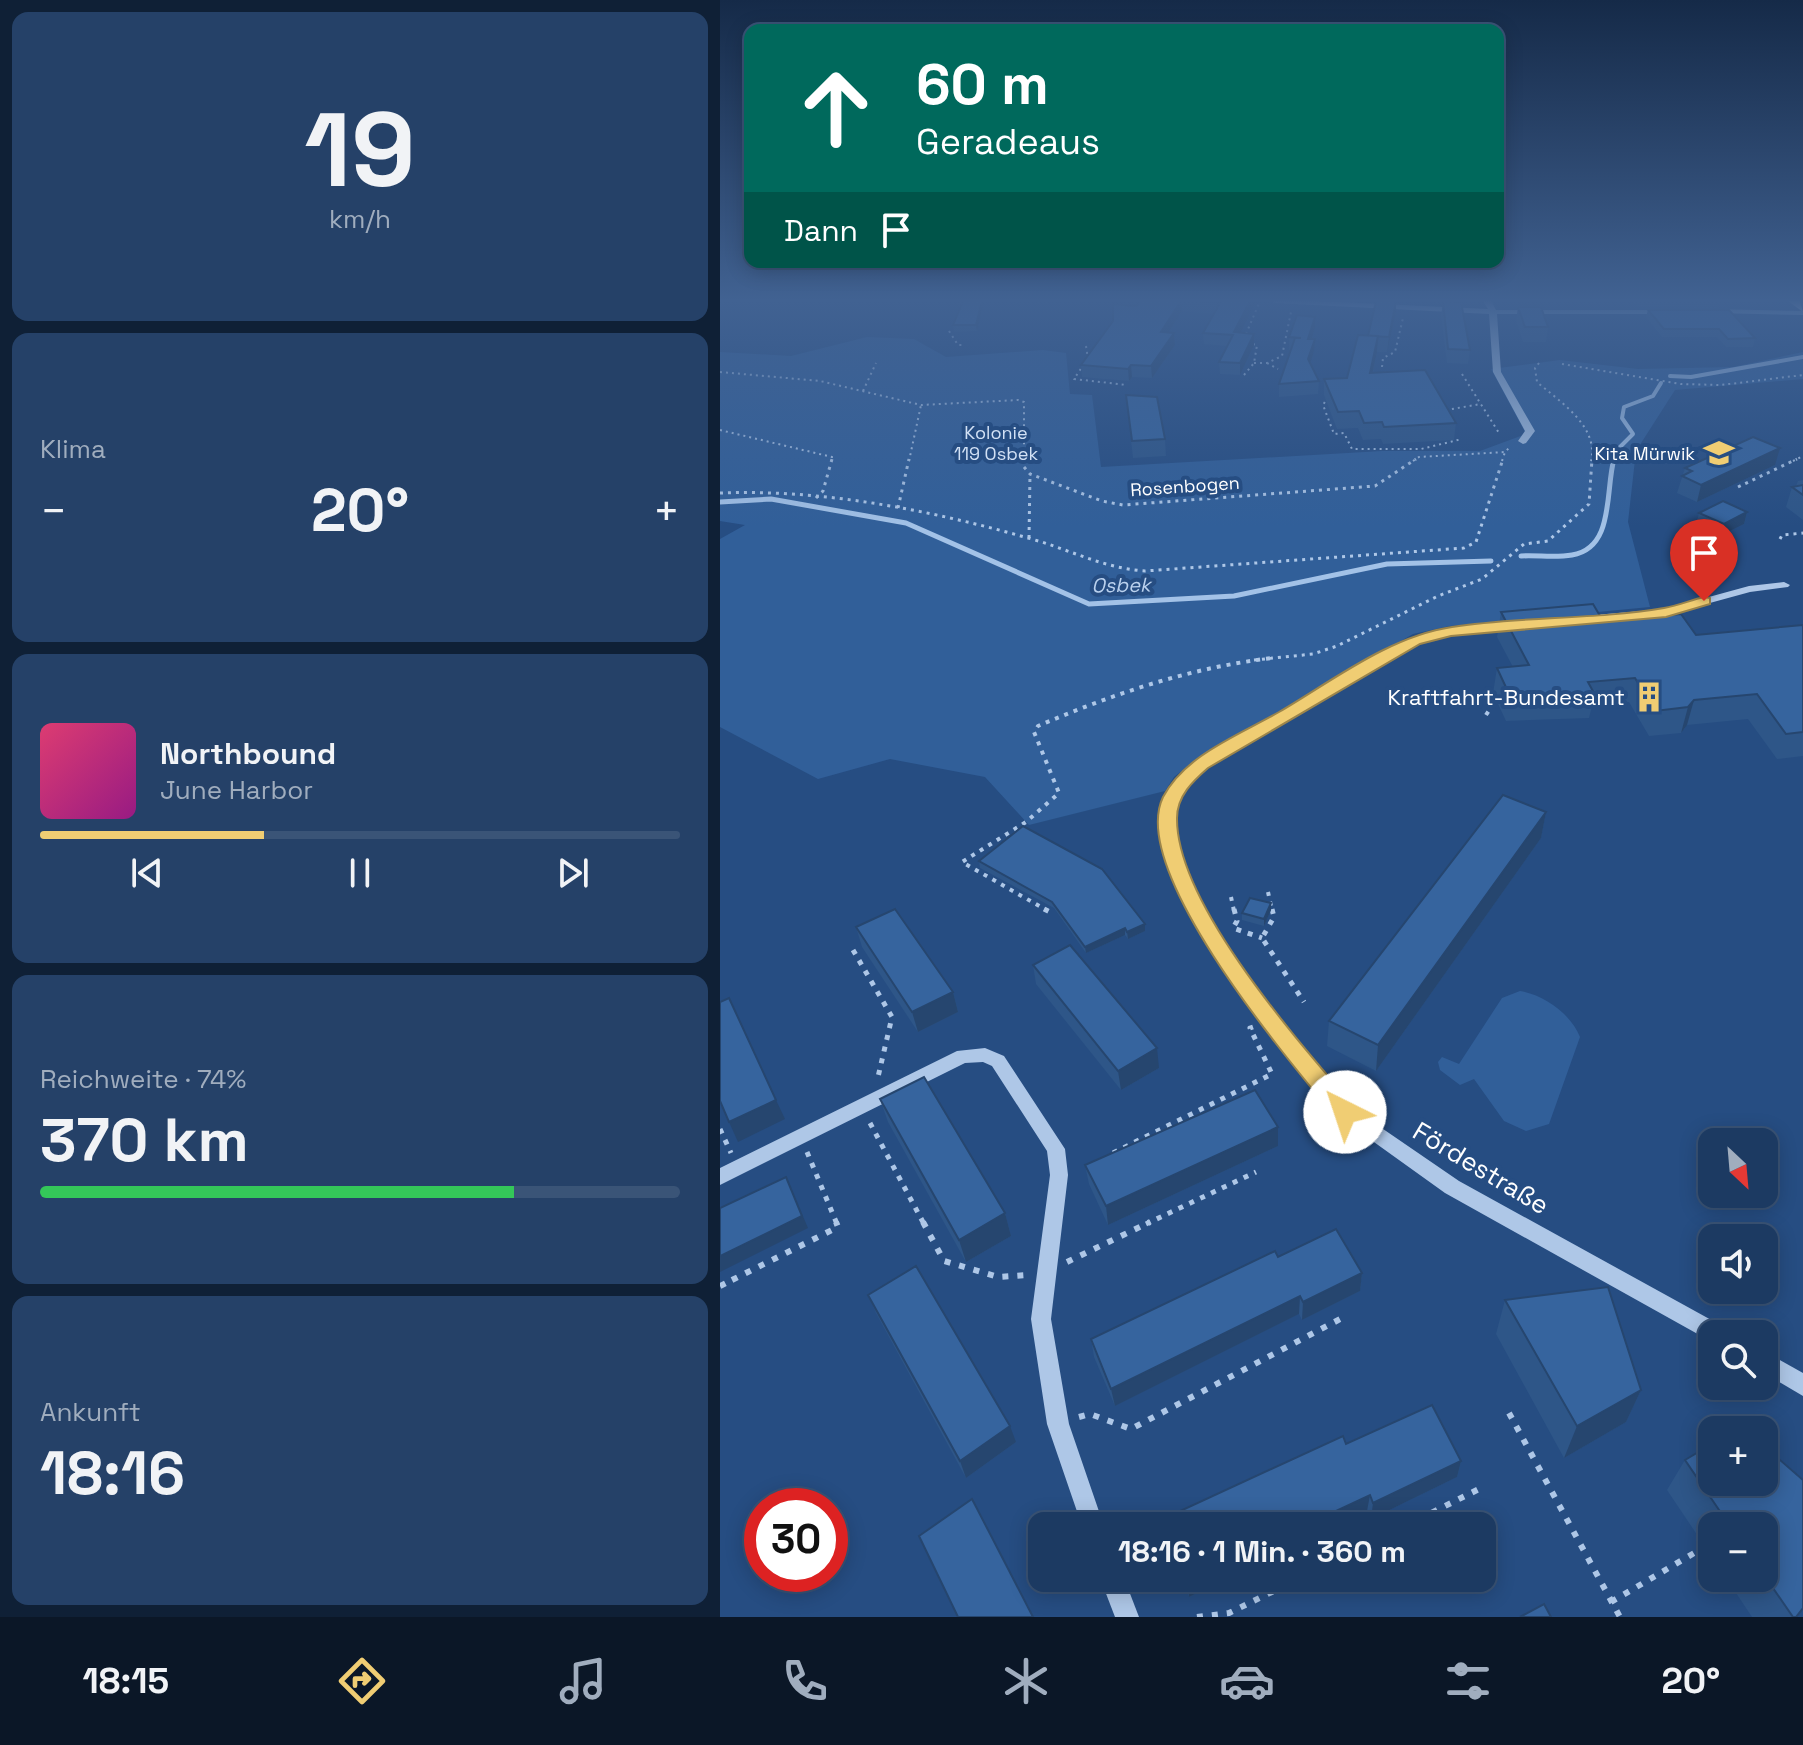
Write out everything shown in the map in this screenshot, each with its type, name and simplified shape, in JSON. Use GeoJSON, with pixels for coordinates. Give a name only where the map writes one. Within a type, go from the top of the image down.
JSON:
{"type":"FeatureCollection","features":[{"type":"Feature","properties":{"kind":"street"},"geometry":{"type":"LineString","coordinates":[[1499,376],[1530,431],[1523,441]]}},
{"type":"Feature","properties":{"kind":"street"},"geometry":{"type":"LineString","coordinates":[[1567,621],[1666,612],[1749,589],[1784,585]]}},
{"type":"Feature","properties":{"kind":"street","name":"Fördestraße"},"geometry":{"type":"LineString","coordinates":[[1537,624],[1451,631],[1415,641],[1214,756],[1186,778],[1171,799],[1167,817],[1173,858],[1190,902],[1278,1032],[1345,1112],[1452,1187],[1698,1323]]}},
{"type":"Feature","properties":{"kind":"street"},"geometry":{"type":"LineString","coordinates":[[720,1177],[963,1056],[985,1055],[998,1061],[1056,1149],[1059,1175],[1044,1273],[1041,1319],[1058,1424],[1088,1512]]}},
{"type":"Feature","properties":{"kind":"street"},"geometry":{"type":"LineString","coordinates":[[1778,1370],[1803,1385]]}},
{"type":"Feature","properties":{"kind":"street"},"geometry":{"type":"LineString","coordinates":[[1117,1592],[1127,1617]]}},
{"type":"Feature","properties":{"kind":"path"},"geometry":{"type":"LineString","coordinates":[[770,376],[820,381],[921,405],[1024,402],[1024,467],[1030,474],[1029,538]]}},
{"type":"Feature","properties":{"kind":"path"},"geometry":{"type":"LineString","coordinates":[[863,391],[870,376]]}},
{"type":"Feature","properties":{"kind":"path"},"geometry":{"type":"LineString","coordinates":[[1076,376],[1074,379],[1127,385]]}},
{"type":"Feature","properties":{"kind":"path"},"geometry":{"type":"LineString","coordinates":[[1464,376],[1499,433]]}},
{"type":"Feature","properties":{"kind":"path"},"geometry":{"type":"LineString","coordinates":[[1052,913],[962,862],[1007,830],[1040,815],[1059,793],[1034,732],[1038,726],[1091,702],[1164,681],[1239,662],[1313,654],[1337,646],[1438,596],[1482,579],[1524,544],[1548,541],[1589,504],[1591,484],[1588,475],[1593,453],[1583,422],[1537,382],[1536,376]]}},
{"type":"Feature","properties":{"kind":"path"},"geometry":{"type":"LineString","coordinates":[[1636,376],[1681,384],[1721,385],[1791,376]]}},
{"type":"Feature","properties":{"kind":"path"},"geometry":{"type":"LineString","coordinates":[[1328,397],[1323,405],[1334,434],[1344,433],[1352,449],[1421,449],[1462,439]]}},
{"type":"Feature","properties":{"kind":"path"},"geometry":{"type":"LineString","coordinates":[[1446,410],[1481,404]]}},
{"type":"Feature","properties":{"kind":"path"},"geometry":{"type":"LineString","coordinates":[[898,508],[921,405]]}},
{"type":"Feature","properties":{"kind":"path"},"geometry":{"type":"LineString","coordinates":[[720,430],[832,457],[823,491],[816,498]]}},
{"type":"Feature","properties":{"kind":"path","name":"Rosenbogen"},"geometry":{"type":"LineString","coordinates":[[1030,474],[1102,501],[1123,505],[1375,486],[1419,457],[1505,452],[1523,441]]}},
{"type":"Feature","properties":{"kind":"path"},"geometry":{"type":"LineString","coordinates":[[720,493],[769,491],[898,508],[1029,538],[1127,571],[1464,548],[1476,542],[1505,452]]}},
{"type":"Feature","properties":{"kind":"path"},"geometry":{"type":"LineString","coordinates":[[1738,487],[1803,456]]}},
{"type":"Feature","properties":{"kind":"path"},"geometry":{"type":"LineString","coordinates":[[1780,539],[1782,535],[1803,533]]}},
{"type":"Feature","properties":{"kind":"path"},"geometry":{"type":"LineString","coordinates":[[1486,715],[1496,700]]}},
{"type":"Feature","properties":{"kind":"path"},"geometry":{"type":"LineString","coordinates":[[1262,938],[1274,917],[1268,892]]}},
{"type":"Feature","properties":{"kind":"path"},"geometry":{"type":"LineString","coordinates":[[1231,897],[1237,921],[1233,928],[1262,938],[1304,1002]]}},
{"type":"Feature","properties":{"kind":"path"},"geometry":{"type":"LineString","coordinates":[[853,950],[892,1017],[876,1086],[868,1103],[868,1118],[944,1261],[998,1277],[1044,1273],[1256,1172]]}},
{"type":"Feature","properties":{"kind":"path"},"geometry":{"type":"LineString","coordinates":[[1102,1159],[1272,1074],[1250,1028]]}},
{"type":"Feature","properties":{"kind":"path"},"geometry":{"type":"LineString","coordinates":[[726,1283],[838,1227],[801,1138]]}},
{"type":"Feature","properties":{"kind":"path"},"geometry":{"type":"LineString","coordinates":[[1058,1424],[1090,1414],[1131,1429],[1344,1317]]}},
{"type":"Feature","properties":{"kind":"path"},"geometry":{"type":"LineString","coordinates":[[1509,1413],[1620,1617]]}},
{"type":"Feature","properties":{"kind":"path"},"geometry":{"type":"LineString","coordinates":[[1433,1512],[1481,1488]]}},
{"type":"Feature","properties":{"kind":"path"},"geometry":{"type":"LineString","coordinates":[[1611,1602],[1698,1551]]}},
{"type":"Feature","properties":{"kind":"path"},"geometry":{"type":"LineString","coordinates":[[1197,1617],[1229,1613],[1272,1592]]}},
{"type":"Feature","properties":{"kind":"green space","name":"Kolonie 119 Osbek"},"geometry":{"type":"Polygon","coordinates":[[[720,376],[1068,376],[1070,394],[1092,395],[1101,467],[1382,451],[1480,451],[1526,434],[1495,376],[1803,376],[1803,379],[1675,390],[1636,451],[1628,522],[1650,607],[1450,626],[1413,634],[1194,761],[1174,777],[1165,791],[1029,825],[985,777],[890,759],[818,779],[720,727],[720,539],[745,525],[720,521],[720,376]]]}},
{"type":"Feature","properties":{"kind":"green space"},"geometry":{"type":"Polygon","coordinates":[[[1520,991],[1556,1007],[1580,1037],[1549,1124],[1526,1131],[1504,1121],[1474,1079],[1460,1085],[1440,1070],[1438,1062],[1442,1057],[1459,1064],[1502,998],[1520,991]]]}},
{"type":"Feature","properties":{"kind":"building"},"geometry":{"type":"Polygon","coordinates":[[[1282,376],[1317,376],[1319,381],[1279,384],[1282,376]]]}},
{"type":"Feature","properties":{"kind":"building"},"geometry":{"type":"Polygon","coordinates":[[[1429,376],[1456,423],[1384,427],[1382,422],[1364,423],[1359,411],[1338,412],[1324,379],[1429,376]]]}},
{"type":"Feature","properties":{"kind":"building"},"geometry":{"type":"Polygon","coordinates":[[[1126,395],[1157,397],[1165,439],[1132,441],[1126,395]]]}},
{"type":"Feature","properties":{"kind":"building"},"geometry":{"type":"Polygon","coordinates":[[[1753,437],[1780,448],[1701,485],[1682,476],[1692,471],[1685,468],[1753,437]]]}},
{"type":"Feature","properties":{"kind":"building"},"geometry":{"type":"Polygon","coordinates":[[[1803,485],[1803,495],[1792,487],[1803,485]]]}},
{"type":"Feature","properties":{"kind":"building"},"geometry":{"type":"Polygon","coordinates":[[[1723,501],[1747,512],[1724,524],[1699,513],[1723,501]]]}},
{"type":"Feature","properties":{"kind":"building","name":"Kraftfahrt-Bundesamt"},"geometry":{"type":"Polygon","coordinates":[[[1593,604],[1603,621],[1681,614],[1696,635],[1803,625],[1803,732],[1786,734],[1757,694],[1694,700],[1688,707],[1655,711],[1635,678],[1588,682],[1594,693],[1510,696],[1497,668],[1529,665],[1501,612],[1593,604]]]}},
{"type":"Feature","properties":{"kind":"building"},"geometry":{"type":"Polygon","coordinates":[[[1503,795],[1546,812],[1378,1045],[1329,1021],[1503,795]]]}},
{"type":"Feature","properties":{"kind":"building"},"geometry":{"type":"Polygon","coordinates":[[[1023,826],[1102,869],[1145,924],[1127,932],[1125,928],[1085,947],[1052,902],[979,861],[1023,826]]]}},
{"type":"Feature","properties":{"kind":"building"},"geometry":{"type":"Polygon","coordinates":[[[1250,898],[1271,903],[1264,919],[1242,913],[1250,898]]]}},
{"type":"Feature","properties":{"kind":"building"},"geometry":{"type":"Polygon","coordinates":[[[895,909],[953,992],[912,1012],[856,927],[895,909]]]}},
{"type":"Feature","properties":{"kind":"building"},"geometry":{"type":"Polygon","coordinates":[[[1070,945],[1157,1048],[1118,1071],[1033,965],[1070,945]]]}},
{"type":"Feature","properties":{"kind":"building"},"geometry":{"type":"Polygon","coordinates":[[[729,998],[776,1100],[729,1122],[720,1101],[720,1002],[729,998]]]}},
{"type":"Feature","properties":{"kind":"building"},"geometry":{"type":"Polygon","coordinates":[[[924,1077],[1005,1213],[959,1240],[880,1099],[924,1077]]]}},
{"type":"Feature","properties":{"kind":"building"},"geometry":{"type":"Polygon","coordinates":[[[1255,1090],[1278,1127],[1106,1206],[1085,1165],[1255,1090]]]}},
{"type":"Feature","properties":{"kind":"building"},"geometry":{"type":"Polygon","coordinates":[[[786,1177],[802,1216],[720,1256],[720,1208],[786,1177]]]}},
{"type":"Feature","properties":{"kind":"building"},"geometry":{"type":"Polygon","coordinates":[[[1336,1229],[1362,1273],[1303,1302],[1300,1296],[1111,1389],[1091,1339],[1275,1251],[1278,1257],[1336,1229]]]}},
{"type":"Feature","properties":{"kind":"building"},"geometry":{"type":"Polygon","coordinates":[[[916,1266],[1010,1426],[960,1461],[868,1295],[916,1266]]]}},
{"type":"Feature","properties":{"kind":"building"},"geometry":{"type":"Polygon","coordinates":[[[1608,1287],[1641,1390],[1577,1426],[1505,1300],[1608,1287]]]}},
{"type":"Feature","properties":{"kind":"building"},"geometry":{"type":"Polygon","coordinates":[[[1432,1405],[1461,1461],[1373,1503],[1370,1495],[1334,1512],[1178,1512],[1343,1436],[1346,1444],[1432,1405]]]}},
{"type":"Feature","properties":{"kind":"building"},"geometry":{"type":"Polygon","coordinates":[[[1698,1452],[1698,1479],[1685,1460],[1698,1452]]]}},
{"type":"Feature","properties":{"kind":"building"},"geometry":{"type":"Polygon","coordinates":[[[1778,1458],[1803,1480],[1803,1608],[1796,1617],[1776,1592],[1778,1512],[1720,1512],[1710,1496],[1778,1496],[1778,1458]]]}},
{"type":"Feature","properties":{"kind":"building"},"geometry":{"type":"Polygon","coordinates":[[[972,1499],[1033,1617],[958,1617],[919,1536],[972,1499]]]}},
{"type":"Feature","properties":{"kind":"building"},"geometry":{"type":"Polygon","coordinates":[[[1544,1604],[1551,1617],[1520,1617],[1544,1604]]]}},
{"type":"Feature","properties":{"kind":"waterway","name":"Osbek"},"geometry":{"type":"LineString","coordinates":[[1680,376],[1694,376]]}},
{"type":"Feature","properties":{"kind":"waterway","name":"Osbek"},"geometry":{"type":"LineString","coordinates":[[1614,461],[1618,449],[1633,434],[1622,418],[1624,407],[1653,396],[1661,383]]}},
{"type":"Feature","properties":{"kind":"waterway","name":"Osbek"},"geometry":{"type":"LineString","coordinates":[[1521,556],[1572,555],[1586,550],[1595,541],[1606,516],[1614,459]]}},
{"type":"Feature","properties":{"kind":"waterway","name":"Osbek"},"geometry":{"type":"LineString","coordinates":[[720,502],[771,499],[906,523],[1089,604],[1234,596],[1387,564],[1491,561]]}},
{"type":"Feature","properties":{"kind":"place","name":"Kita Mürwik"},"geometry":{"type":"Point","coordinates":[1719,453]}},
{"type":"Feature","properties":{"kind":"place","name":"Kraftfahrt-Bundesamt"},"geometry":{"type":"Point","coordinates":[1649,697]}},
{"type":"Feature","properties":{"kind":"route"},"geometry":{"type":"LineString","coordinates":[[1345,1112],[1278,1032],[1190,902],[1173,858],[1167,817],[1171,799],[1186,778],[1202,764],[1415,641],[1451,631],[1666,612],[1704,601]]}}]}
